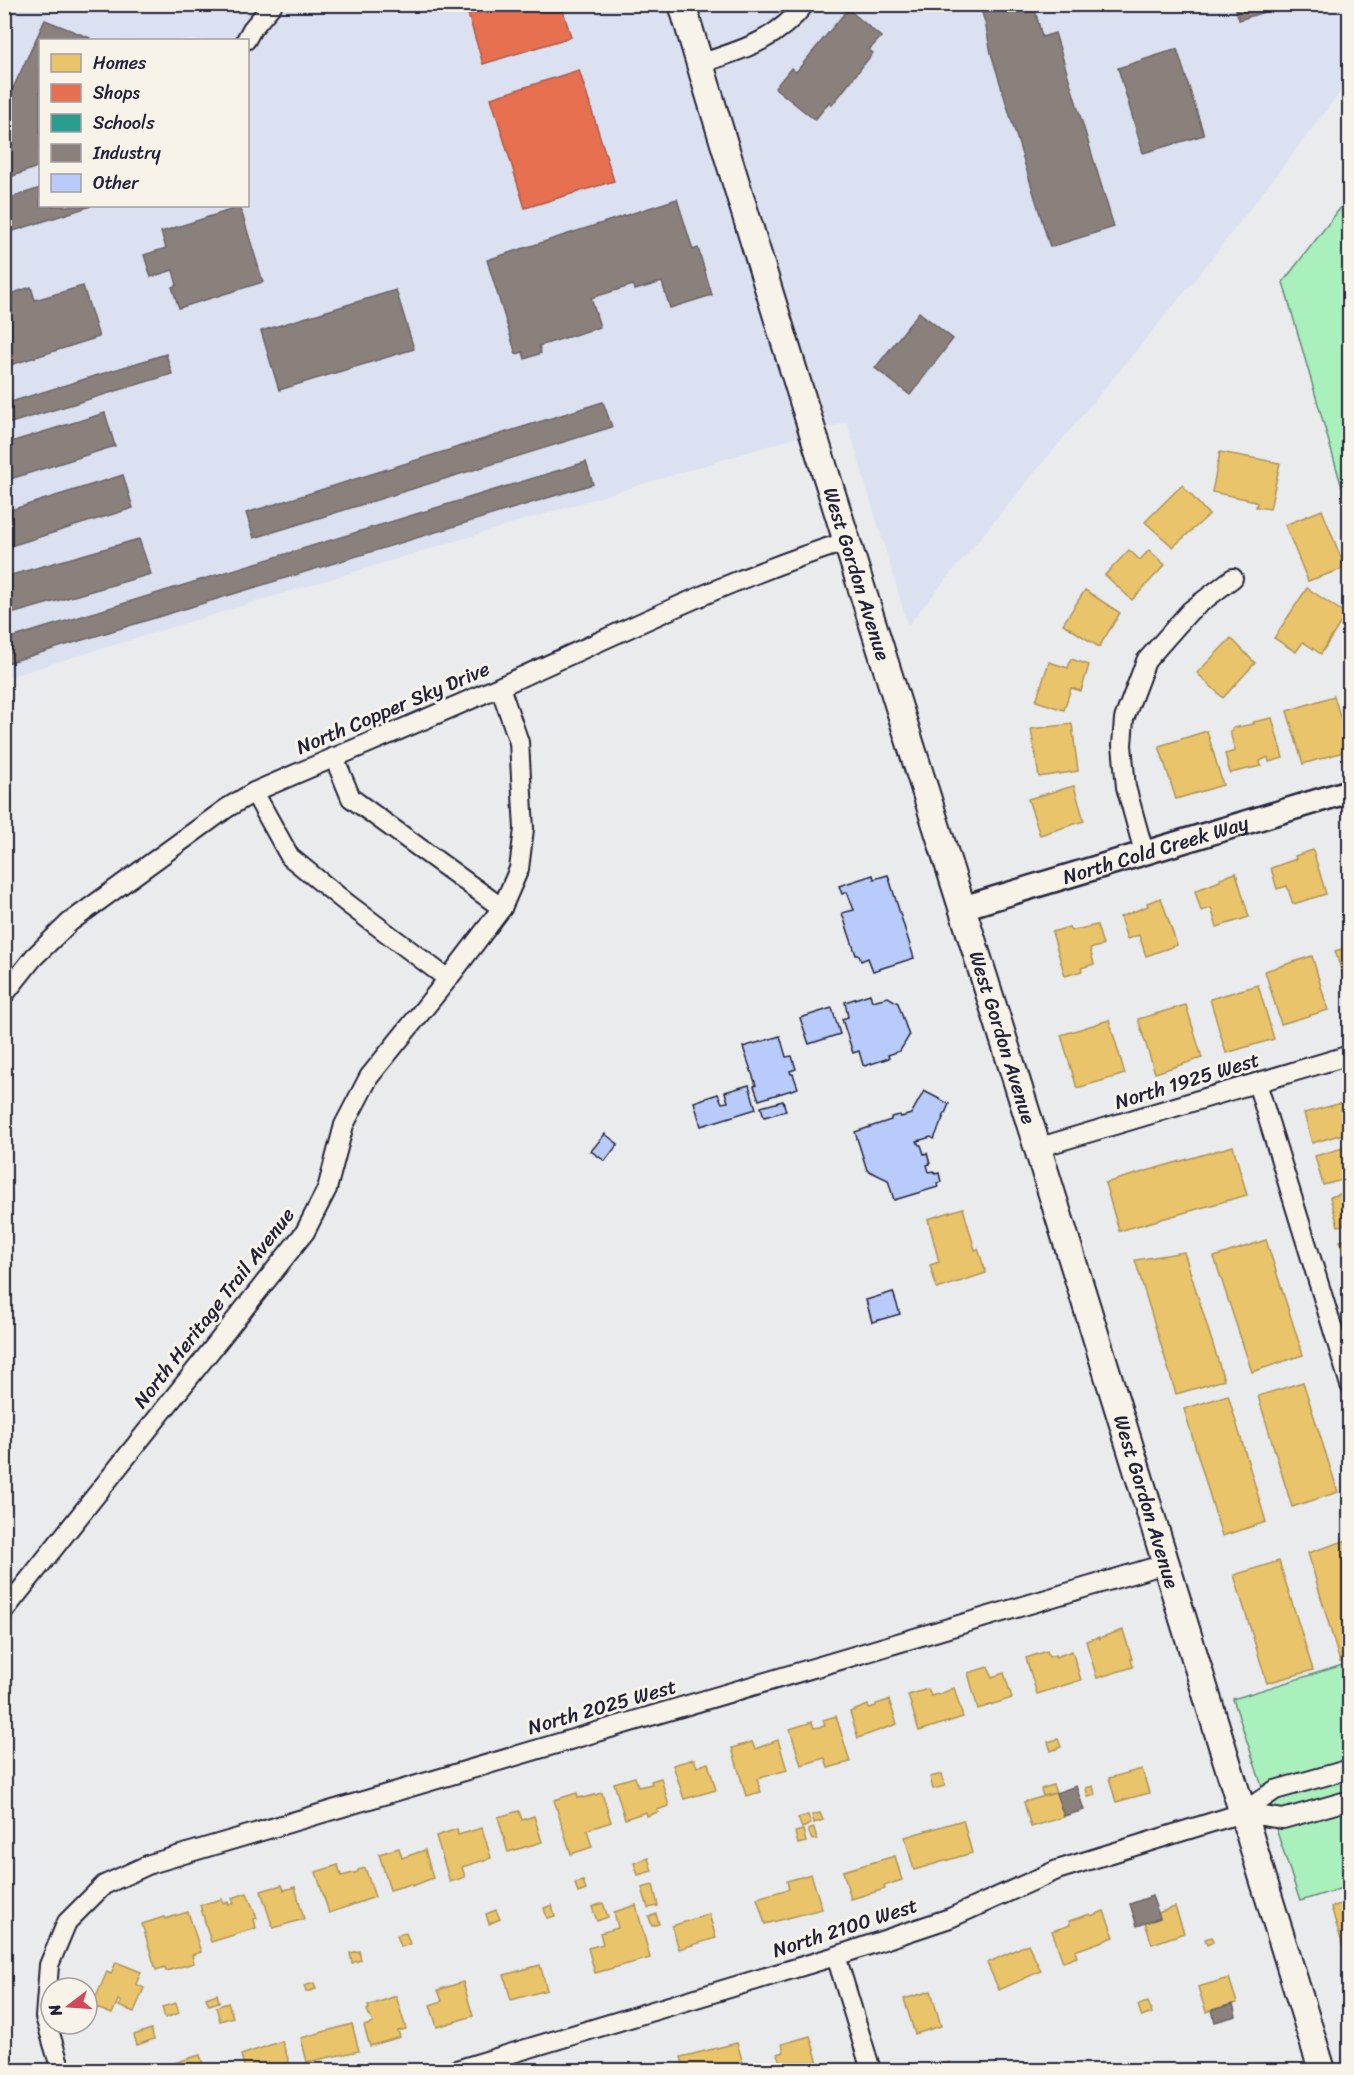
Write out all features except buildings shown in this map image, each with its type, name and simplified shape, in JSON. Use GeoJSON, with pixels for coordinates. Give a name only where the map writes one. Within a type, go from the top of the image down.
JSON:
{"type":"FeatureCollection","features":[{"type":"Feature","properties":{"kind":"main road","name":"West Gordon Avenue"},"geometry":{"type":"LineString","coordinates":[[682,4],[799,392],[848,541],[1322,2070]]}},
{"type":"Feature","properties":{"kind":"street"},"geometry":{"type":"LineString","coordinates":[[247,39],[273,4]]}},
{"type":"Feature","properties":{"kind":"street"},"geometry":{"type":"LineString","coordinates":[[699,64],[756,45],[794,18],[805,4]]}},
{"type":"Feature","properties":{"kind":"street","name":"North Copper Sky Drive"},"geometry":{"type":"LineString","coordinates":[[4,994],[34,957],[70,922],[227,808],[254,792],[500,687],[697,596],[816,550],[848,541]]}},
{"type":"Feature","properties":{"kind":"street"},"geometry":{"type":"LineString","coordinates":[[1144,852],[1125,787],[1122,746],[1124,719],[1146,660],[1190,611],[1233,578]]}},
{"type":"Feature","properties":{"kind":"street","name":"North Heritage Trail Avenue"},"geometry":{"type":"LineString","coordinates":[[4,1611],[305,1232],[327,1189],[344,1125],[369,1077],[502,908],[519,869],[524,829],[519,742],[500,687]]}},
{"type":"Feature","properties":{"kind":"street"},"geometry":{"type":"LineString","coordinates":[[334,757],[351,798],[502,908]]}},
{"type":"Feature","properties":{"kind":"street","name":"North Cold Creek Way"},"geometry":{"type":"LineString","coordinates":[[962,908],[1350,791]]}},
{"type":"Feature","properties":{"kind":"street"},"geometry":{"type":"LineString","coordinates":[[254,792],[290,857],[448,979]]}},
{"type":"Feature","properties":{"kind":"street","name":"North 1925 West"},"geometry":{"type":"LineString","coordinates":[[1037,1148],[1350,1055]]}},
{"type":"Feature","properties":{"kind":"street"},"geometry":{"type":"LineString","coordinates":[[1257,1083],[1350,1385]]}},
{"type":"Feature","properties":{"kind":"street","name":"North 2025 West"},"geometry":{"type":"LineString","coordinates":[[61,2070],[45,2017],[49,1965],[67,1922],[104,1885],[150,1864],[1165,1564]]}},
{"type":"Feature","properties":{"kind":"street"},"geometry":{"type":"LineString","coordinates":[[1242,1813],[1275,1790],[1350,1769]]}},
{"type":"Feature","properties":{"kind":"street"},"geometry":{"type":"LineString","coordinates":[[1242,1813],[1283,1819],[1350,1800]]}},
{"type":"Feature","properties":{"kind":"street","name":"North 2100 West"},"geometry":{"type":"LineString","coordinates":[[456,2070],[836,1956],[950,1918],[1057,1870],[1242,1813]]}},
{"type":"Feature","properties":{"kind":"street"},"geometry":{"type":"LineString","coordinates":[[836,1956],[871,2070]]}},
{"type":"Feature","properties":{"kind":"shaded area"},"geometry":{"type":"Polygon","coordinates":[[[8,5],[1349,5],[1349,81],[1194,281],[908,625],[847,422],[5,678],[4,12],[8,5]]]}},
{"type":"Feature","properties":{"kind":"green space"},"geometry":{"type":"Polygon","coordinates":[[[1349,197],[1349,512],[1283,282],[1349,197]]]}},
{"type":"Feature","properties":{"kind":"green space"},"geometry":{"type":"Polygon","coordinates":[[[1349,1663],[1349,1886],[1300,1901],[1233,1699],[1349,1663]]]}}]}
